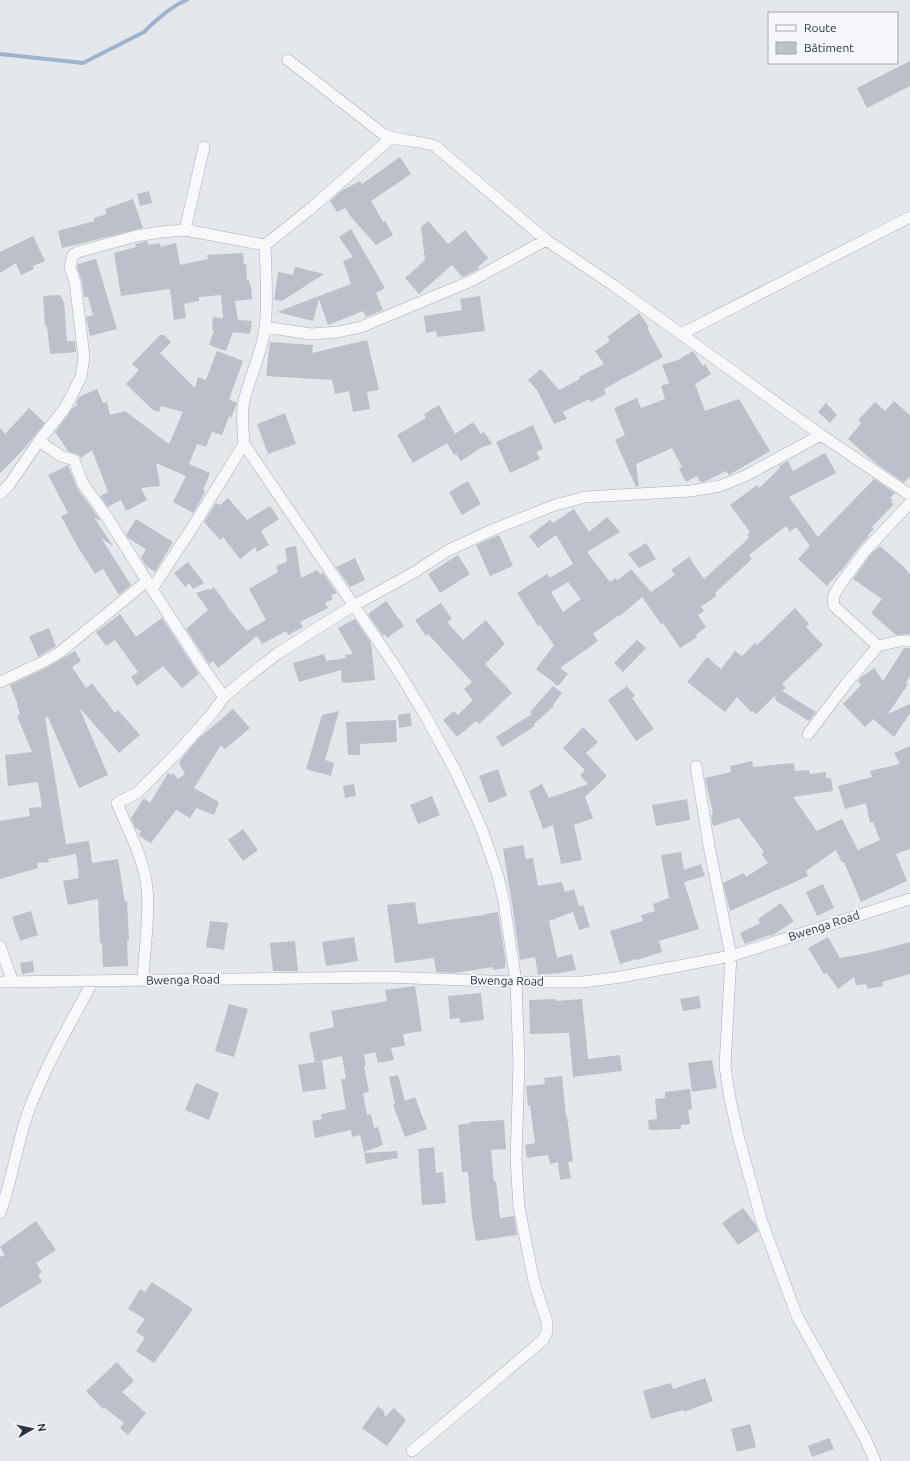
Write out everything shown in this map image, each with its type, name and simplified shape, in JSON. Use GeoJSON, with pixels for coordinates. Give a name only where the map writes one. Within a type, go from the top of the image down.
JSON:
{"type":"FeatureCollection","features":[{"type":"Feature","properties":{"kind":"street"},"geometry":{"type":"LineString","coordinates":[[288,60],[383,134],[391,138],[423,142],[435,146],[546,240],[613,285],[821,434],[910,495]]}},
{"type":"Feature","properties":{"kind":"street"},"geometry":{"type":"LineString","coordinates":[[0,494],[9,485],[65,408],[81,377],[84,356],[75,282],[70,267],[73,255],[78,252],[136,236],[186,230],[265,245],[309,210],[391,138]]}},
{"type":"Feature","properties":{"kind":"street"},"geometry":{"type":"LineString","coordinates":[[186,230],[204,147]]}},
{"type":"Feature","properties":{"kind":"street"},"geometry":{"type":"LineString","coordinates":[[682,334],[910,217]]}},
{"type":"Feature","properties":{"kind":"street"},"geometry":{"type":"LineString","coordinates":[[265,327],[311,334],[338,332],[361,327],[471,281],[546,240]]}},
{"type":"Feature","properties":{"kind":"street"},"geometry":{"type":"LineString","coordinates":[[265,245],[265,327],[260,354],[244,402],[244,444],[397,669],[456,772],[481,827],[498,876],[504,902],[516,982],[519,1064],[516,1160],[519,1207],[534,1282],[547,1322],[547,1332],[543,1340],[412,1451]]}},
{"type":"Feature","properties":{"kind":"street"},"geometry":{"type":"LineString","coordinates":[[143,980],[147,887],[139,856],[116,803],[137,793],[177,753],[210,716],[224,697],[246,678],[278,654],[353,606],[413,573],[447,551],[492,530],[555,505],[585,497],[690,491],[720,486],[745,476],[821,434]]}},
{"type":"Feature","properties":{"kind":"street"},"geometry":{"type":"LineString","coordinates":[[39,442],[61,456],[74,460],[84,484],[107,517],[199,662],[224,697]]}},
{"type":"Feature","properties":{"kind":"street"},"geometry":{"type":"LineString","coordinates":[[0,682],[46,661],[59,653],[149,585],[192,528],[244,444]]}},
{"type":"Feature","properties":{"kind":"street"},"geometry":{"type":"LineString","coordinates":[[878,646],[834,606],[833,599],[840,585],[865,551],[910,503]]}},
{"type":"Feature","properties":{"kind":"street"},"geometry":{"type":"LineString","coordinates":[[808,734],[846,684],[878,646],[900,641],[910,641]]}},
{"type":"Feature","properties":{"kind":"street"},"geometry":{"type":"LineString","coordinates":[[696,766],[708,839],[731,956],[725,1066],[739,1139],[762,1222],[797,1316],[865,1438],[875,1461]]}},
{"type":"Feature","properties":{"kind":"street","name":"Bwenga Road"},"geometry":{"type":"LineString","coordinates":[[0,982],[385,977],[516,982],[583,982],[621,977],[731,956],[910,899]]}},
{"type":"Feature","properties":{"kind":"street"},"geometry":{"type":"LineString","coordinates":[[0,946],[13,982]]}},
{"type":"Feature","properties":{"kind":"street"},"geometry":{"type":"LineString","coordinates":[[0,1213],[30,1108],[58,1048],[93,981]]}},
{"type":"Feature","properties":{"kind":"building"},"geometry":{"type":"Polygon","coordinates":[[[910,61],[910,86],[867,108],[857,88],[910,61]]]}},
{"type":"Feature","properties":{"kind":"building"},"geometry":{"type":"Polygon","coordinates":[[[400,157],[411,174],[371,201],[383,222],[385,221],[393,235],[376,245],[345,208],[337,212],[330,201],[341,191],[360,181],[362,184],[400,157]]]}},
{"type":"Feature","properties":{"kind":"building"},"geometry":{"type":"Polygon","coordinates":[[[149,191],[152,203],[140,206],[137,194],[149,191]]]}},
{"type":"Feature","properties":{"kind":"building"},"geometry":{"type":"Polygon","coordinates":[[[133,199],[143,228],[62,248],[58,231],[94,221],[94,218],[107,214],[105,209],[133,199]]]}},
{"type":"Feature","properties":{"kind":"building"},"geometry":{"type":"Polygon","coordinates":[[[428,221],[448,244],[465,230],[488,258],[478,267],[479,269],[462,277],[452,265],[419,294],[405,278],[425,260],[421,227],[428,221]]]}},
{"type":"Feature","properties":{"kind":"building"},"geometry":{"type":"Polygon","coordinates":[[[351,229],[385,288],[376,293],[383,310],[366,317],[363,311],[328,325],[319,299],[313,321],[277,312],[351,284],[343,261],[353,257],[339,237],[351,229]]]}},
{"type":"Feature","properties":{"kind":"building"},"geometry":{"type":"Polygon","coordinates":[[[33,236],[45,261],[33,266],[34,269],[21,275],[16,263],[0,273],[0,252],[33,236]]]}},
{"type":"Feature","properties":{"kind":"building"},"geometry":{"type":"Polygon","coordinates":[[[147,241],[148,245],[160,243],[161,247],[176,243],[180,265],[208,259],[207,255],[243,253],[244,264],[246,264],[247,280],[249,280],[251,285],[252,299],[235,301],[238,320],[252,321],[250,334],[233,332],[226,351],[209,345],[214,330],[212,329],[213,317],[223,318],[221,295],[199,297],[199,301],[184,304],[186,318],[174,320],[170,289],[121,296],[114,253],[136,247],[135,244],[147,241]]]}},
{"type":"Feature","properties":{"kind":"building"},"geometry":{"type":"Polygon","coordinates":[[[96,259],[117,329],[90,336],[86,317],[93,315],[88,297],[84,297],[82,281],[77,267],[78,264],[96,259]]]}},
{"type":"Feature","properties":{"kind":"building"},"geometry":{"type":"Polygon","coordinates":[[[295,267],[324,274],[282,301],[274,300],[278,272],[293,275],[295,267]]]}},
{"type":"Feature","properties":{"kind":"building"},"geometry":{"type":"Polygon","coordinates":[[[60,295],[64,302],[67,341],[75,341],[76,352],[50,354],[47,326],[45,326],[43,296],[60,295]]]}},
{"type":"Feature","properties":{"kind":"building"},"geometry":{"type":"Polygon","coordinates":[[[480,296],[485,331],[437,337],[436,331],[426,333],[424,316],[462,310],[460,299],[480,296]]]}},
{"type":"Feature","properties":{"kind":"building"},"geometry":{"type":"Polygon","coordinates":[[[639,313],[649,327],[647,328],[663,357],[604,389],[606,394],[591,402],[589,399],[563,412],[567,419],[554,424],[537,390],[528,380],[541,369],[559,390],[580,379],[579,377],[604,364],[595,351],[610,341],[607,337],[639,313]]]}},
{"type":"Feature","properties":{"kind":"building"},"geometry":{"type":"Polygon","coordinates":[[[160,335],[164,335],[171,342],[160,353],[195,388],[198,377],[206,380],[217,351],[243,361],[229,399],[237,403],[231,418],[229,416],[222,435],[212,432],[206,447],[197,444],[189,464],[210,473],[203,490],[205,491],[203,496],[193,513],[173,502],[186,476],[156,463],[160,486],[141,488],[147,500],[126,511],[121,500],[108,507],[100,496],[108,492],[92,450],[81,458],[79,455],[68,451],[55,432],[72,409],[77,405],[76,402],[79,397],[97,389],[103,403],[107,402],[110,415],[125,411],[169,444],[183,412],[161,406],[159,412],[153,410],[126,384],[139,370],[132,364],[160,335]]]}},
{"type":"Feature","properties":{"kind":"building"},"geometry":{"type":"Polygon","coordinates":[[[367,340],[379,390],[367,392],[370,409],[353,412],[349,391],[335,394],[332,380],[266,376],[270,342],[313,345],[312,353],[367,340]]]}},
{"type":"Feature","properties":{"kind":"building"},"geometry":{"type":"Polygon","coordinates":[[[693,351],[703,366],[705,364],[711,374],[695,384],[705,411],[739,399],[770,451],[729,475],[726,471],[704,482],[700,482],[697,476],[686,482],[679,469],[682,467],[672,448],[636,464],[639,486],[636,487],[615,440],[625,435],[614,408],[637,398],[641,408],[665,399],[661,386],[669,383],[662,365],[678,360],[693,351]]]}},
{"type":"Feature","properties":{"kind":"building"},"geometry":{"type":"Polygon","coordinates":[[[894,401],[910,415],[910,476],[904,483],[874,462],[848,439],[861,423],[858,420],[875,402],[885,411],[894,401]]]}},
{"type":"Feature","properties":{"kind":"building"},"geometry":{"type":"Polygon","coordinates":[[[826,403],[837,415],[830,423],[818,412],[826,403]]]}},
{"type":"Feature","properties":{"kind":"building"},"geometry":{"type":"Polygon","coordinates":[[[439,405],[455,434],[473,422],[481,434],[484,432],[492,444],[482,447],[461,461],[456,454],[454,455],[447,443],[413,463],[397,435],[426,418],[424,414],[439,405]]]}},
{"type":"Feature","properties":{"kind":"building"},"geometry":{"type":"Polygon","coordinates":[[[29,408],[45,423],[22,451],[0,473],[0,428],[5,434],[29,408]]]}},
{"type":"Feature","properties":{"kind":"building"},"geometry":{"type":"Polygon","coordinates":[[[285,413],[296,444],[268,454],[257,424],[285,413]]]}},
{"type":"Feature","properties":{"kind":"building"},"geometry":{"type":"Polygon","coordinates":[[[533,425],[543,449],[536,452],[540,459],[510,473],[496,442],[533,425]]]}},
{"type":"Feature","properties":{"kind":"building"},"geometry":{"type":"Polygon","coordinates":[[[825,453],[836,473],[789,497],[818,537],[874,479],[895,493],[890,498],[893,500],[891,502],[894,504],[872,527],[874,529],[868,535],[869,536],[827,586],[798,559],[810,546],[796,527],[790,532],[786,526],[749,555],[752,559],[715,593],[716,596],[701,607],[704,611],[698,615],[706,627],[696,635],[697,637],[680,648],[663,623],[661,624],[642,597],[620,616],[619,615],[593,634],[598,641],[560,668],[568,674],[558,686],[536,669],[554,645],[540,625],[538,626],[517,593],[547,574],[550,578],[573,564],[556,535],[538,548],[529,536],[550,520],[553,523],[574,509],[589,532],[607,517],[620,532],[587,552],[610,582],[616,578],[618,580],[631,569],[651,592],[675,575],[671,570],[689,557],[704,579],[749,538],[747,534],[750,532],[730,505],[757,485],[759,488],[780,468],[779,466],[788,461],[793,471],[825,453]],[[568,582],[551,592],[563,612],[581,599],[568,582]]]}},
{"type":"Feature","properties":{"kind":"building"},"geometry":{"type":"Polygon","coordinates":[[[68,465],[77,488],[101,521],[94,517],[113,546],[101,538],[131,585],[119,595],[103,569],[95,574],[76,544],[61,516],[68,513],[48,475],[68,465]]]}},
{"type":"Feature","properties":{"kind":"building"},"geometry":{"type":"Polygon","coordinates":[[[468,481],[481,504],[462,515],[449,492],[468,481]]]}},
{"type":"Feature","properties":{"kind":"building"},"geometry":{"type":"Polygon","coordinates":[[[228,498],[247,520],[270,506],[279,519],[261,531],[269,545],[257,552],[255,547],[240,559],[223,537],[220,540],[204,522],[216,503],[220,505],[228,498]]]}},
{"type":"Feature","properties":{"kind":"building"},"geometry":{"type":"Polygon","coordinates":[[[136,519],[173,542],[155,572],[146,566],[141,558],[146,549],[128,538],[126,535],[136,519]]]}},
{"type":"Feature","properties":{"kind":"building"},"geometry":{"type":"Polygon","coordinates":[[[499,535],[513,566],[490,576],[476,545],[499,535]]]}},
{"type":"Feature","properties":{"kind":"building"},"geometry":{"type":"Polygon","coordinates":[[[646,543],[656,559],[639,568],[628,554],[646,543]]]}},
{"type":"Feature","properties":{"kind":"building"},"geometry":{"type":"Polygon","coordinates":[[[296,546],[301,578],[317,570],[320,574],[323,573],[337,593],[331,595],[333,599],[325,603],[328,608],[300,622],[303,627],[288,635],[286,631],[262,644],[257,636],[218,668],[213,661],[209,664],[186,629],[208,610],[196,593],[210,590],[214,587],[226,605],[247,631],[266,620],[249,589],[278,572],[276,566],[287,562],[285,548],[296,546]]]}},
{"type":"Feature","properties":{"kind":"building"},"geometry":{"type":"Polygon","coordinates":[[[880,546],[910,574],[910,634],[896,635],[871,613],[882,599],[853,579],[870,555],[880,546]]]}},
{"type":"Feature","properties":{"kind":"building"},"geometry":{"type":"Polygon","coordinates":[[[458,555],[470,574],[440,593],[428,574],[458,555]]]}},
{"type":"Feature","properties":{"kind":"building"},"geometry":{"type":"Polygon","coordinates":[[[355,558],[365,580],[350,587],[336,567],[355,558]]]}},
{"type":"Feature","properties":{"kind":"building"},"geometry":{"type":"Polygon","coordinates":[[[188,562],[204,583],[193,589],[189,583],[185,587],[174,573],[188,562]]]}},
{"type":"Feature","properties":{"kind":"building"},"geometry":{"type":"Polygon","coordinates":[[[386,601],[404,626],[387,638],[385,634],[383,636],[368,614],[386,601]]]}},
{"type":"Feature","properties":{"kind":"building"},"geometry":{"type":"Polygon","coordinates":[[[441,603],[452,619],[447,622],[463,640],[486,620],[505,644],[485,664],[512,693],[479,724],[476,721],[457,737],[443,720],[454,711],[458,715],[473,700],[464,689],[472,682],[428,634],[426,636],[415,620],[441,603]]]}},
{"type":"Feature","properties":{"kind":"building"},"geometry":{"type":"Polygon","coordinates":[[[795,608],[809,624],[806,627],[823,645],[782,684],[786,688],[782,691],[816,712],[809,721],[776,701],[775,696],[756,714],[752,711],[751,712],[737,697],[725,712],[687,682],[707,657],[721,669],[735,651],[742,656],[755,643],[757,645],[795,608]]]}},
{"type":"Feature","properties":{"kind":"building"},"geometry":{"type":"Polygon","coordinates":[[[120,614],[136,637],[162,618],[199,674],[182,688],[163,666],[137,686],[131,677],[138,672],[115,640],[106,646],[96,632],[120,614]]]}},
{"type":"Feature","properties":{"kind":"building"},"geometry":{"type":"Polygon","coordinates":[[[355,619],[371,643],[375,680],[348,683],[342,682],[341,670],[299,682],[293,663],[324,654],[326,661],[346,658],[345,655],[353,654],[338,628],[355,619]]]}},
{"type":"Feature","properties":{"kind":"building"},"geometry":{"type":"Polygon","coordinates":[[[49,628],[56,646],[38,657],[29,636],[49,628]]]}},
{"type":"Feature","properties":{"kind":"building"},"geometry":{"type":"Polygon","coordinates":[[[637,640],[646,648],[623,672],[614,663],[637,640]]]}},
{"type":"Feature","properties":{"kind":"building"},"geometry":{"type":"Polygon","coordinates":[[[904,648],[910,648],[910,676],[906,683],[908,684],[888,714],[910,704],[910,713],[894,737],[873,719],[865,727],[843,704],[861,685],[858,681],[861,677],[874,668],[883,681],[904,648]]]}},
{"type":"Feature","properties":{"kind":"building"},"geometry":{"type":"Polygon","coordinates":[[[75,651],[81,661],[72,667],[86,688],[92,683],[115,713],[118,710],[140,735],[119,753],[79,707],[108,775],[79,788],[48,717],[45,718],[66,844],[89,841],[92,863],[118,859],[125,902],[127,901],[129,941],[127,941],[128,966],[103,967],[102,943],[100,943],[98,899],[68,905],[63,881],[79,878],[76,854],[48,859],[49,862],[37,863],[38,868],[0,879],[0,821],[30,816],[29,808],[42,807],[38,782],[8,786],[5,755],[32,752],[17,716],[20,714],[18,705],[10,685],[48,667],[75,651]]]}},
{"type":"Feature","properties":{"kind":"building"},"geometry":{"type":"Polygon","coordinates":[[[553,686],[562,693],[553,705],[554,706],[534,724],[535,726],[502,747],[496,737],[532,714],[530,712],[553,686]]]}},
{"type":"Feature","properties":{"kind":"building"},"geometry":{"type":"Polygon","coordinates":[[[627,686],[635,696],[632,698],[654,729],[636,741],[608,700],[627,686]]]}},
{"type":"Feature","properties":{"kind":"building"},"geometry":{"type":"Polygon","coordinates":[[[233,709],[250,728],[225,749],[221,745],[194,788],[219,802],[214,815],[196,808],[190,818],[176,810],[151,843],[147,841],[139,835],[141,831],[135,828],[131,818],[144,798],[150,803],[168,773],[172,775],[173,773],[178,779],[185,774],[179,763],[181,759],[199,738],[233,709]]]}},
{"type":"Feature","properties":{"kind":"building"},"geometry":{"type":"Polygon","coordinates":[[[339,711],[325,760],[334,763],[331,776],[306,769],[322,715],[339,711]]]}},
{"type":"Feature","properties":{"kind":"building"},"geometry":{"type":"Polygon","coordinates":[[[410,713],[412,726],[399,728],[398,715],[410,713]]]}},
{"type":"Feature","properties":{"kind":"building"},"geometry":{"type":"Polygon","coordinates":[[[396,720],[397,742],[360,744],[360,755],[348,755],[346,722],[396,720]]]}},
{"type":"Feature","properties":{"kind":"building"},"geometry":{"type":"Polygon","coordinates":[[[583,727],[598,742],[586,753],[607,776],[585,797],[593,818],[574,825],[582,860],[561,864],[553,825],[543,829],[529,791],[542,784],[549,798],[588,784],[580,775],[585,770],[563,748],[583,727]]]}},
{"type":"Feature","properties":{"kind":"building"},"geometry":{"type":"Polygon","coordinates":[[[910,746],[910,849],[896,854],[907,881],[861,902],[844,862],[842,863],[836,850],[806,871],[808,876],[730,911],[723,883],[744,873],[746,877],[768,863],[761,854],[764,852],[739,818],[713,826],[711,815],[713,814],[705,778],[731,772],[730,766],[752,761],[753,767],[794,763],[795,771],[809,770],[810,774],[826,772],[826,778],[831,778],[833,791],[793,797],[817,831],[842,819],[858,850],[880,840],[873,822],[870,823],[866,803],[845,809],[838,786],[872,777],[870,771],[900,764],[894,753],[910,746]]]}},
{"type":"Feature","properties":{"kind":"building"},"geometry":{"type":"Polygon","coordinates":[[[498,769],[507,796],[489,803],[479,776],[498,769]]]}},
{"type":"Feature","properties":{"kind":"building"},"geometry":{"type":"Polygon","coordinates":[[[354,784],[356,796],[345,798],[343,786],[354,784]]]}},
{"type":"Feature","properties":{"kind":"building"},"geometry":{"type":"Polygon","coordinates":[[[432,796],[440,815],[418,824],[410,805],[432,796]]]}},
{"type":"Feature","properties":{"kind":"building"},"geometry":{"type":"Polygon","coordinates":[[[687,799],[690,820],[656,826],[652,805],[687,799]]]}},
{"type":"Feature","properties":{"kind":"building"},"geometry":{"type":"Polygon","coordinates":[[[243,829],[258,850],[243,861],[228,840],[243,829]]]}},
{"type":"Feature","properties":{"kind":"building"},"geometry":{"type":"Polygon","coordinates":[[[523,845],[526,859],[533,858],[538,886],[562,882],[565,892],[574,889],[579,906],[583,905],[590,927],[579,930],[573,912],[549,921],[557,958],[572,954],[576,970],[556,974],[538,975],[535,957],[520,960],[503,849],[523,845]]]}},
{"type":"Feature","properties":{"kind":"building"},"geometry":{"type":"Polygon","coordinates":[[[681,852],[684,870],[701,864],[705,876],[684,882],[699,929],[659,941],[662,952],[620,964],[610,931],[643,921],[641,915],[655,911],[653,904],[669,898],[661,855],[681,852]]]}},
{"type":"Feature","properties":{"kind":"building"},"geometry":{"type":"Polygon","coordinates":[[[823,884],[834,908],[817,916],[806,892],[823,884]]]}},
{"type":"Feature","properties":{"kind":"building"},"geometry":{"type":"Polygon","coordinates":[[[415,902],[418,924],[498,912],[506,963],[505,968],[493,970],[493,967],[454,973],[436,972],[434,958],[395,963],[387,905],[415,902]]]}},
{"type":"Feature","properties":{"kind":"building"},"geometry":{"type":"Polygon","coordinates":[[[781,903],[794,921],[773,935],[769,935],[745,944],[740,933],[760,923],[758,919],[781,903]]]}},
{"type":"Feature","properties":{"kind":"building"},"geometry":{"type":"Polygon","coordinates":[[[31,911],[38,935],[20,941],[12,917],[31,911]]]}},
{"type":"Feature","properties":{"kind":"building"},"geometry":{"type":"Polygon","coordinates":[[[210,921],[228,923],[224,950],[206,947],[210,921]]]}},
{"type":"Feature","properties":{"kind":"building"},"geometry":{"type":"Polygon","coordinates":[[[354,937],[358,961],[326,966],[322,942],[354,937]]]}},
{"type":"Feature","properties":{"kind":"building"},"geometry":{"type":"Polygon","coordinates":[[[828,937],[840,958],[872,952],[910,942],[910,974],[882,982],[883,986],[868,989],[866,984],[856,985],[854,977],[838,989],[827,973],[824,974],[808,948],[828,937]]]}},
{"type":"Feature","properties":{"kind":"building"},"geometry":{"type":"Polygon","coordinates":[[[295,941],[298,971],[273,971],[270,943],[295,941]]]}},
{"type":"Feature","properties":{"kind":"building"},"geometry":{"type":"Polygon","coordinates":[[[33,961],[34,972],[22,974],[20,963],[33,961]]]}},
{"type":"Feature","properties":{"kind":"building"},"geometry":{"type":"Polygon","coordinates":[[[415,986],[422,1031],[403,1034],[405,1046],[391,1048],[394,1060],[378,1063],[375,1052],[364,1055],[366,1066],[364,1066],[369,1092],[363,1093],[367,1115],[371,1114],[374,1128],[378,1127],[383,1145],[364,1152],[360,1135],[352,1137],[351,1130],[315,1138],[312,1121],[322,1119],[321,1114],[346,1109],[341,1079],[346,1079],[342,1056],[315,1062],[309,1033],[334,1027],[331,1011],[387,1001],[385,990],[415,986]]]}},
{"type":"Feature","properties":{"kind":"building"},"geometry":{"type":"Polygon","coordinates":[[[481,993],[484,1020],[460,1023],[459,1018],[450,1019],[448,996],[481,993]]]}},
{"type":"Feature","properties":{"kind":"building"},"geometry":{"type":"Polygon","coordinates":[[[699,996],[701,1008],[683,1011],[680,999],[699,996]]]}},
{"type":"Feature","properties":{"kind":"building"},"geometry":{"type":"Polygon","coordinates":[[[556,999],[556,1001],[582,999],[588,1059],[620,1055],[622,1071],[573,1077],[569,1033],[530,1034],[529,1000],[556,999]]]}},
{"type":"Feature","properties":{"kind":"building"},"geometry":{"type":"Polygon","coordinates":[[[229,1004],[248,1009],[234,1057],[215,1051],[229,1004]]]}},
{"type":"Feature","properties":{"kind":"building"},"geometry":{"type":"Polygon","coordinates":[[[712,1060],[717,1088],[692,1092],[688,1063],[712,1060]]]}},
{"type":"Feature","properties":{"kind":"building"},"geometry":{"type":"Polygon","coordinates":[[[322,1061],[326,1089],[303,1092],[298,1065],[322,1061]]]}},
{"type":"Feature","properties":{"kind":"building"},"geometry":{"type":"Polygon","coordinates":[[[398,1075],[405,1101],[415,1097],[427,1129],[405,1137],[393,1105],[395,1104],[389,1077],[398,1075]]]}},
{"type":"Feature","properties":{"kind":"building"},"geometry":{"type":"Polygon","coordinates":[[[562,1076],[566,1117],[573,1161],[568,1162],[571,1178],[560,1180],[558,1162],[550,1164],[548,1155],[527,1158],[525,1145],[535,1143],[526,1086],[545,1084],[544,1078],[562,1076]]]}},
{"type":"Feature","properties":{"kind":"building"},"geometry":{"type":"Polygon","coordinates":[[[196,1083],[219,1093],[209,1120],[185,1110],[196,1083]]]}},
{"type":"Feature","properties":{"kind":"building"},"geometry":{"type":"Polygon","coordinates":[[[690,1089],[692,1109],[688,1110],[690,1124],[681,1125],[681,1129],[649,1130],[648,1120],[657,1119],[655,1099],[665,1098],[665,1092],[690,1089]]]}},
{"type":"Feature","properties":{"kind":"building"},"geometry":{"type":"Polygon","coordinates":[[[504,1120],[506,1149],[491,1150],[494,1182],[496,1181],[500,1218],[514,1216],[517,1235],[476,1241],[472,1217],[468,1172],[462,1172],[458,1125],[471,1123],[470,1122],[504,1120]]]}},
{"type":"Feature","properties":{"kind":"building"},"geometry":{"type":"Polygon","coordinates":[[[434,1147],[436,1173],[443,1172],[446,1203],[422,1205],[418,1149],[434,1147]]]}},
{"type":"Feature","properties":{"kind":"building"},"geometry":{"type":"Polygon","coordinates":[[[397,1151],[398,1158],[366,1164],[364,1153],[397,1151]]]}},
{"type":"Feature","properties":{"kind":"building"},"geometry":{"type":"Polygon","coordinates":[[[743,1208],[756,1225],[758,1231],[738,1245],[722,1223],[743,1208]]]}},
{"type":"Feature","properties":{"kind":"building"},"geometry":{"type":"Polygon","coordinates":[[[36,1221],[56,1250],[36,1263],[42,1272],[38,1275],[42,1282],[0,1308],[0,1257],[5,1255],[0,1247],[36,1221]]]}},
{"type":"Feature","properties":{"kind":"building"},"geometry":{"type":"Polygon","coordinates":[[[152,1282],[193,1309],[154,1363],[136,1351],[145,1338],[136,1332],[145,1319],[128,1309],[140,1289],[145,1292],[152,1282]]]}},
{"type":"Feature","properties":{"kind":"building"},"geometry":{"type":"Polygon","coordinates":[[[117,1362],[134,1381],[122,1392],[146,1413],[128,1435],[120,1428],[124,1423],[105,1408],[103,1409],[86,1391],[117,1362]]]}},
{"type":"Feature","properties":{"kind":"building"},"geometry":{"type":"Polygon","coordinates":[[[705,1378],[713,1401],[684,1412],[683,1410],[651,1419],[643,1391],[671,1383],[673,1389],[705,1378]]]}},
{"type":"Feature","properties":{"kind":"building"},"geometry":{"type":"Polygon","coordinates":[[[378,1406],[384,1411],[385,1417],[394,1408],[406,1420],[387,1446],[362,1428],[378,1406]]]}},
{"type":"Feature","properties":{"kind":"building"},"geometry":{"type":"Polygon","coordinates":[[[750,1424],[756,1447],[737,1452],[731,1429],[750,1424]]]}},
{"type":"Feature","properties":{"kind":"building"},"geometry":{"type":"Polygon","coordinates":[[[829,1438],[834,1449],[812,1457],[808,1446],[829,1438]]]}},
{"type":"Feature","properties":{"kind":"waterway"},"geometry":{"type":"LineString","coordinates":[[0,54],[83,63],[144,32],[159,18],[187,0]]}}]}
